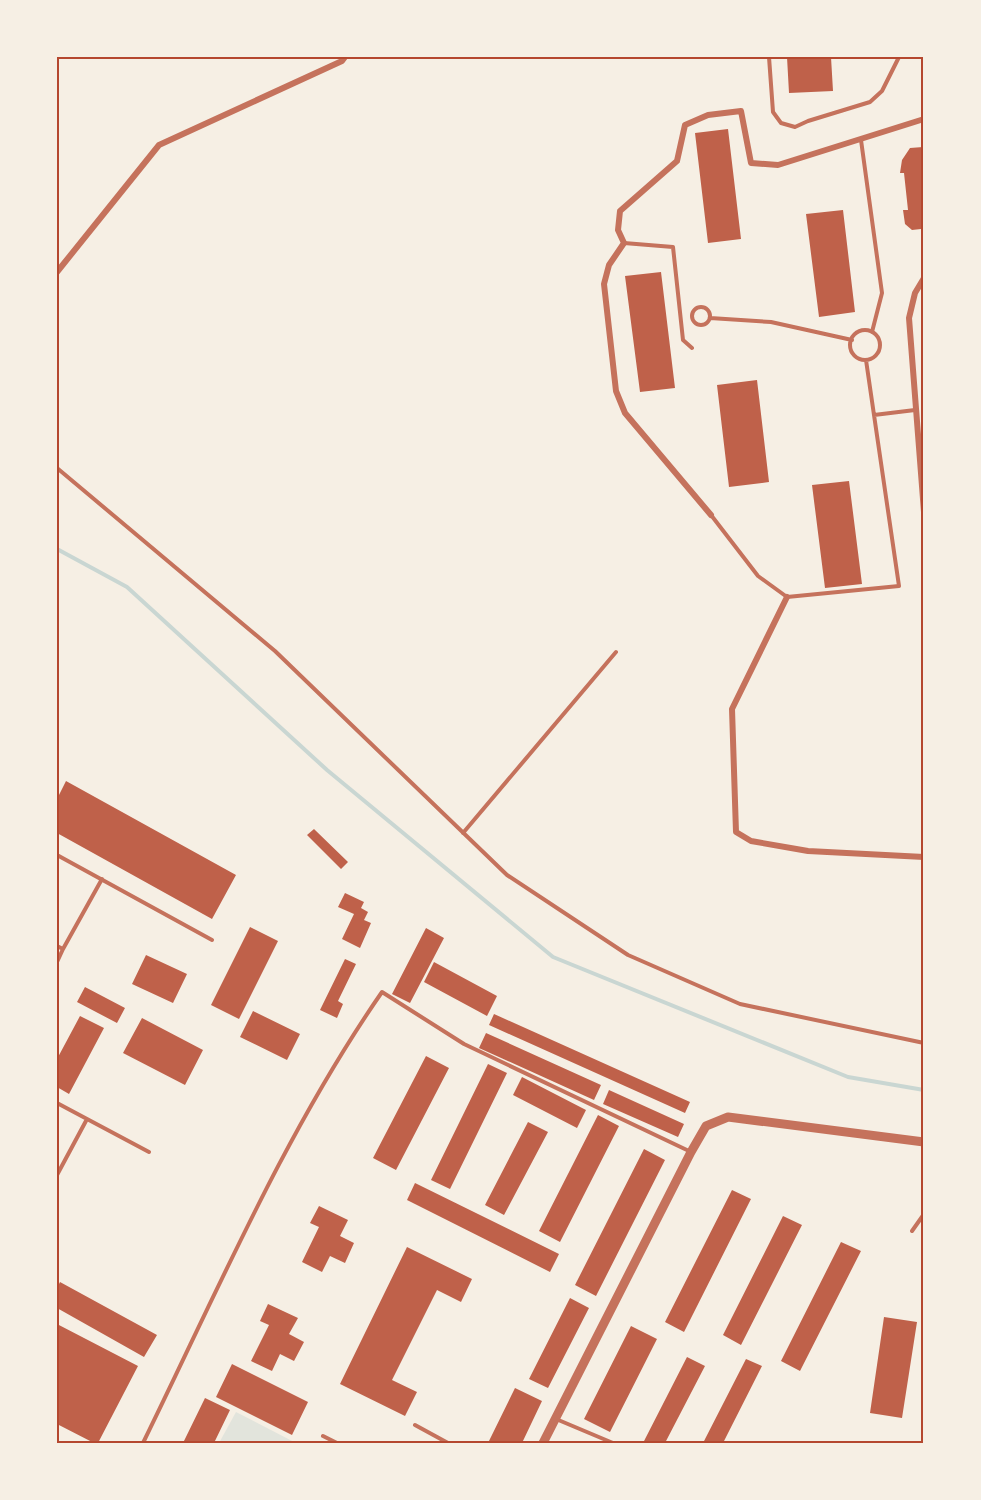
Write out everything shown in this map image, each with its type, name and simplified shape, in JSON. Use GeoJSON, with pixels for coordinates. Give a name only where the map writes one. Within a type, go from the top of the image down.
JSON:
{"type":"FeatureCollection","features":[{"type":"Feature","properties":{"kind":"street"},"geometry":{"type":"LineString","coordinates":[[57,272],[159,145],[342,61],[345,57]]}},
{"type":"Feature","properties":{"kind":"street"},"geometry":{"type":"LineString","coordinates":[[711,515],[625,413],[616,391],[604,284],[609,265],[624,243],[618,230],[620,211],[677,161],[685,125],[708,115],[741,111],[751,163],[778,165],[924,119]]}},
{"type":"Feature","properties":{"kind":"street"},"geometry":{"type":"LineString","coordinates":[[924,278],[915,293],[909,318],[924,512]]}},
{"type":"Feature","properties":{"kind":"street"},"geometry":{"type":"LineString","coordinates":[[787,597],[732,709],[736,832],[751,841],[808,851],[924,856]]}},
{"type":"Feature","properties":{"kind":"street"},"geometry":{"type":"LineString","coordinates":[[543,1443],[706,1126],[728,1117],[924,1142]]}},
{"type":"Feature","properties":{"kind":"lane"},"geometry":{"type":"LineString","coordinates":[[769,57],[772,112],[781,123],[795,127],[870,102],[882,91],[899,57]]}},
{"type":"Feature","properties":{"kind":"lane"},"geometry":{"type":"LineString","coordinates":[[861,139],[882,293],[872,332]]}},
{"type":"Feature","properties":{"kind":"lane"},"geometry":{"type":"LineString","coordinates":[[624,243],[674,247],[683,339],[692,348]]}},
{"type":"Feature","properties":{"kind":"lane"},"geometry":{"type":"LineString","coordinates":[[702,307],[707,310],[710,318],[701,326],[693,322],[692,316],[694,310],[702,307]]}},
{"type":"Feature","properties":{"kind":"lane"},"geometry":{"type":"LineString","coordinates":[[682,315],[692,316]]}},
{"type":"Feature","properties":{"kind":"lane"},"geometry":{"type":"LineString","coordinates":[[710,318],[771,322],[852,340]]}},
{"type":"Feature","properties":{"kind":"lane"},"geometry":{"type":"LineString","coordinates":[[862,330],[872,332],[879,339],[880,348],[875,356],[866,360],[854,354],[852,340],[862,330]]}},
{"type":"Feature","properties":{"kind":"lane"},"geometry":{"type":"LineString","coordinates":[[711,515],[758,576],[787,597],[899,586],[866,360]]}},
{"type":"Feature","properties":{"kind":"lane"},"geometry":{"type":"LineString","coordinates":[[874,415],[915,410]]}},
{"type":"Feature","properties":{"kind":"lane"},"geometry":{"type":"LineString","coordinates":[[57,468],[275,651],[507,875],[628,955],[740,1004],[924,1043]]}},
{"type":"Feature","properties":{"kind":"lane"},"geometry":{"type":"LineString","coordinates":[[463,833],[615,652]]}},
{"type":"Feature","properties":{"kind":"lane"},"geometry":{"type":"LineString","coordinates":[[57,855],[212,940]]}},
{"type":"Feature","properties":{"kind":"lane"},"geometry":{"type":"LineString","coordinates":[[57,962],[102,879]]}},
{"type":"Feature","properties":{"kind":"lane"},"geometry":{"type":"LineString","coordinates":[[57,946],[63,949]]}},
{"type":"Feature","properties":{"kind":"lane"},"geometry":{"type":"LineString","coordinates":[[143,1443],[284,1154],[347,1043],[382,992],[464,1044],[691,1152]]}},
{"type":"Feature","properties":{"kind":"lane"},"geometry":{"type":"LineString","coordinates":[[57,1103],[149,1152]]}},
{"type":"Feature","properties":{"kind":"lane"},"geometry":{"type":"LineString","coordinates":[[57,1175],[87,1119]]}},
{"type":"Feature","properties":{"kind":"lane"},"geometry":{"type":"LineString","coordinates":[[912,1231],[924,1214]]}},
{"type":"Feature","properties":{"kind":"lane"},"geometry":{"type":"LineString","coordinates":[[556,1418],[613,1443]]}},
{"type":"Feature","properties":{"kind":"lane"},"geometry":{"type":"LineString","coordinates":[[415,1425],[448,1443]]}},
{"type":"Feature","properties":{"kind":"lane"},"geometry":{"type":"LineString","coordinates":[[323,1436],[337,1443]]}},
{"type":"Feature","properties":{"kind":"shaded area"},"geometry":{"type":"Polygon","coordinates":[[[236,1412],[296,1443],[219,1443],[236,1412]]]}},
{"type":"Feature","properties":{"kind":"building"},"geometry":{"type":"Polygon","coordinates":[[[787,57],[831,57],[833,91],[789,93],[787,57]]]}},
{"type":"Feature","properties":{"kind":"building"},"geometry":{"type":"Polygon","coordinates":[[[728,129],[741,239],[708,243],[695,133],[728,129]]]}},
{"type":"Feature","properties":{"kind":"building"},"geometry":{"type":"Polygon","coordinates":[[[923,147],[924,224],[921,229],[912,230],[905,224],[903,210],[908,210],[904,173],[900,173],[902,160],[910,148],[923,147]]]}},
{"type":"Feature","properties":{"kind":"building"},"geometry":{"type":"Polygon","coordinates":[[[843,210],[855,312],[819,317],[806,214],[843,210]]]}},
{"type":"Feature","properties":{"kind":"building"},"geometry":{"type":"Polygon","coordinates":[[[661,272],[675,388],[640,392],[625,276],[661,272]]]}},
{"type":"Feature","properties":{"kind":"building"},"geometry":{"type":"Polygon","coordinates":[[[757,380],[769,482],[729,487],[717,385],[757,380]]]}},
{"type":"Feature","properties":{"kind":"building"},"geometry":{"type":"Polygon","coordinates":[[[849,481],[862,584],[825,588],[812,485],[849,481]]]}},
{"type":"Feature","properties":{"kind":"building"},"geometry":{"type":"Polygon","coordinates":[[[66,781],[236,875],[212,919],[57,833],[57,799],[66,781]]]}},
{"type":"Feature","properties":{"kind":"building"},"geometry":{"type":"Polygon","coordinates":[[[314,829],[348,862],[341,869],[307,835],[314,829]]]}},
{"type":"Feature","properties":{"kind":"building"},"geometry":{"type":"Polygon","coordinates":[[[345,893],[364,902],[361,908],[368,912],[364,920],[371,923],[360,948],[342,939],[354,914],[338,907],[345,893]]]}},
{"type":"Feature","properties":{"kind":"building"},"geometry":{"type":"Polygon","coordinates":[[[250,927],[278,941],[239,1019],[211,1005],[250,927]]]}},
{"type":"Feature","properties":{"kind":"building"},"geometry":{"type":"Polygon","coordinates":[[[426,928],[444,938],[410,1003],[392,994],[426,928]]]}},
{"type":"Feature","properties":{"kind":"building"},"geometry":{"type":"Polygon","coordinates":[[[146,955],[187,974],[173,1003],[132,984],[146,955]]]}},
{"type":"Feature","properties":{"kind":"building"},"geometry":{"type":"Polygon","coordinates":[[[345,959],[356,964],[338,1001],[343,1004],[337,1018],[320,1010],[345,959]]]}},
{"type":"Feature","properties":{"kind":"building"},"geometry":{"type":"Polygon","coordinates":[[[434,962],[497,996],[487,1016],[424,982],[434,962]]]}},
{"type":"Feature","properties":{"kind":"building"},"geometry":{"type":"Polygon","coordinates":[[[85,987],[125,1008],[117,1023],[77,1002],[85,987]]]}},
{"type":"Feature","properties":{"kind":"building"},"geometry":{"type":"Polygon","coordinates":[[[253,1011],[300,1034],[287,1060],[240,1037],[253,1011]]]}},
{"type":"Feature","properties":{"kind":"building"},"geometry":{"type":"Polygon","coordinates":[[[494,1014],[690,1102],[685,1113],[489,1025],[494,1014]]]}},
{"type":"Feature","properties":{"kind":"building"},"geometry":{"type":"Polygon","coordinates":[[[80,1016],[104,1028],[69,1094],[57,1087],[57,1059],[80,1016]]]}},
{"type":"Feature","properties":{"kind":"building"},"geometry":{"type":"Polygon","coordinates":[[[142,1018],[203,1050],[185,1085],[123,1053],[142,1018]]]}},
{"type":"Feature","properties":{"kind":"building"},"geometry":{"type":"Polygon","coordinates":[[[486,1033],[601,1085],[594,1100],[479,1048],[486,1033]]]}},
{"type":"Feature","properties":{"kind":"building"},"geometry":{"type":"Polygon","coordinates":[[[426,1056],[449,1068],[396,1170],[373,1158],[426,1056]]]}},
{"type":"Feature","properties":{"kind":"building"},"geometry":{"type":"Polygon","coordinates":[[[488,1064],[507,1073],[450,1189],[431,1180],[488,1064]]]}},
{"type":"Feature","properties":{"kind":"building"},"geometry":{"type":"Polygon","coordinates":[[[522,1077],[586,1110],[577,1128],[513,1095],[522,1077]]]}},
{"type":"Feature","properties":{"kind":"building"},"geometry":{"type":"Polygon","coordinates":[[[609,1090],[684,1124],[678,1137],[603,1104],[609,1090]]]}},
{"type":"Feature","properties":{"kind":"building"},"geometry":{"type":"Polygon","coordinates":[[[598,1115],[619,1126],[560,1242],[539,1231],[598,1115]]]}},
{"type":"Feature","properties":{"kind":"building"},"geometry":{"type":"Polygon","coordinates":[[[528,1122],[548,1132],[504,1215],[485,1205],[528,1122]]]}},
{"type":"Feature","properties":{"kind":"building"},"geometry":{"type":"Polygon","coordinates":[[[644,1149],[665,1160],[596,1296],[575,1285],[644,1149]]]}},
{"type":"Feature","properties":{"kind":"building"},"geometry":{"type":"Polygon","coordinates":[[[415,1183],[559,1254],[550,1272],[407,1200],[415,1183]]]}},
{"type":"Feature","properties":{"kind":"building"},"geometry":{"type":"Polygon","coordinates":[[[732,1190],[751,1199],[684,1332],[665,1322],[732,1190]]]}},
{"type":"Feature","properties":{"kind":"building"},"geometry":{"type":"Polygon","coordinates":[[[319,1206],[348,1220],[340,1236],[354,1243],[345,1263],[330,1256],[322,1272],[302,1262],[319,1227],[310,1223],[319,1206]]]}},
{"type":"Feature","properties":{"kind":"building"},"geometry":{"type":"Polygon","coordinates":[[[783,1216],[802,1225],[741,1345],[723,1335],[783,1216]]]}},
{"type":"Feature","properties":{"kind":"building"},"geometry":{"type":"Polygon","coordinates":[[[841,1242],[861,1251],[800,1371],[781,1361],[841,1242]]]}},
{"type":"Feature","properties":{"kind":"building"},"geometry":{"type":"Polygon","coordinates":[[[407,1247],[472,1279],[461,1302],[437,1290],[392,1380],[417,1392],[405,1416],[340,1384],[407,1247]]]}},
{"type":"Feature","properties":{"kind":"building"},"geometry":{"type":"Polygon","coordinates":[[[60,1282],[157,1335],[144,1357],[57,1308],[57,1288],[60,1282]]]}},
{"type":"Feature","properties":{"kind":"building"},"geometry":{"type":"Polygon","coordinates":[[[570,1298],[589,1308],[548,1388],[529,1379],[570,1298]]]}},
{"type":"Feature","properties":{"kind":"building"},"geometry":{"type":"Polygon","coordinates":[[[268,1304],[298,1318],[289,1334],[304,1342],[294,1361],[280,1354],[272,1371],[251,1361],[269,1325],[260,1321],[268,1304]]]}},
{"type":"Feature","properties":{"kind":"building"},"geometry":{"type":"Polygon","coordinates":[[[884,1317],[917,1322],[902,1418],[870,1413],[884,1317]]]}},
{"type":"Feature","properties":{"kind":"building"},"geometry":{"type":"Polygon","coordinates":[[[57,1324],[138,1366],[98,1443],[57,1424],[57,1324]]]}},
{"type":"Feature","properties":{"kind":"building"},"geometry":{"type":"Polygon","coordinates":[[[631,1326],[657,1339],[610,1432],[584,1419],[631,1326]]]}},
{"type":"Feature","properties":{"kind":"building"},"geometry":{"type":"Polygon","coordinates":[[[687,1357],[705,1366],[665,1443],[643,1443],[687,1357]]]}},
{"type":"Feature","properties":{"kind":"building"},"geometry":{"type":"Polygon","coordinates":[[[746,1359],[762,1366],[723,1443],[703,1443],[746,1359]]]}},
{"type":"Feature","properties":{"kind":"building"},"geometry":{"type":"Polygon","coordinates":[[[232,1364],[308,1402],[292,1435],[216,1397],[232,1364]]]}},
{"type":"Feature","properties":{"kind":"building"},"geometry":{"type":"Polygon","coordinates":[[[515,1388],[542,1401],[522,1443],[488,1443],[515,1388]]]}},
{"type":"Feature","properties":{"kind":"building"},"geometry":{"type":"Polygon","coordinates":[[[205,1398],[230,1410],[214,1443],[183,1443],[205,1398]]]}},
{"type":"Feature","properties":{"kind":"waterway"},"geometry":{"type":"LineString","coordinates":[[57,549],[127,587],[327,770],[553,957],[848,1077],[924,1090]]}}]}
